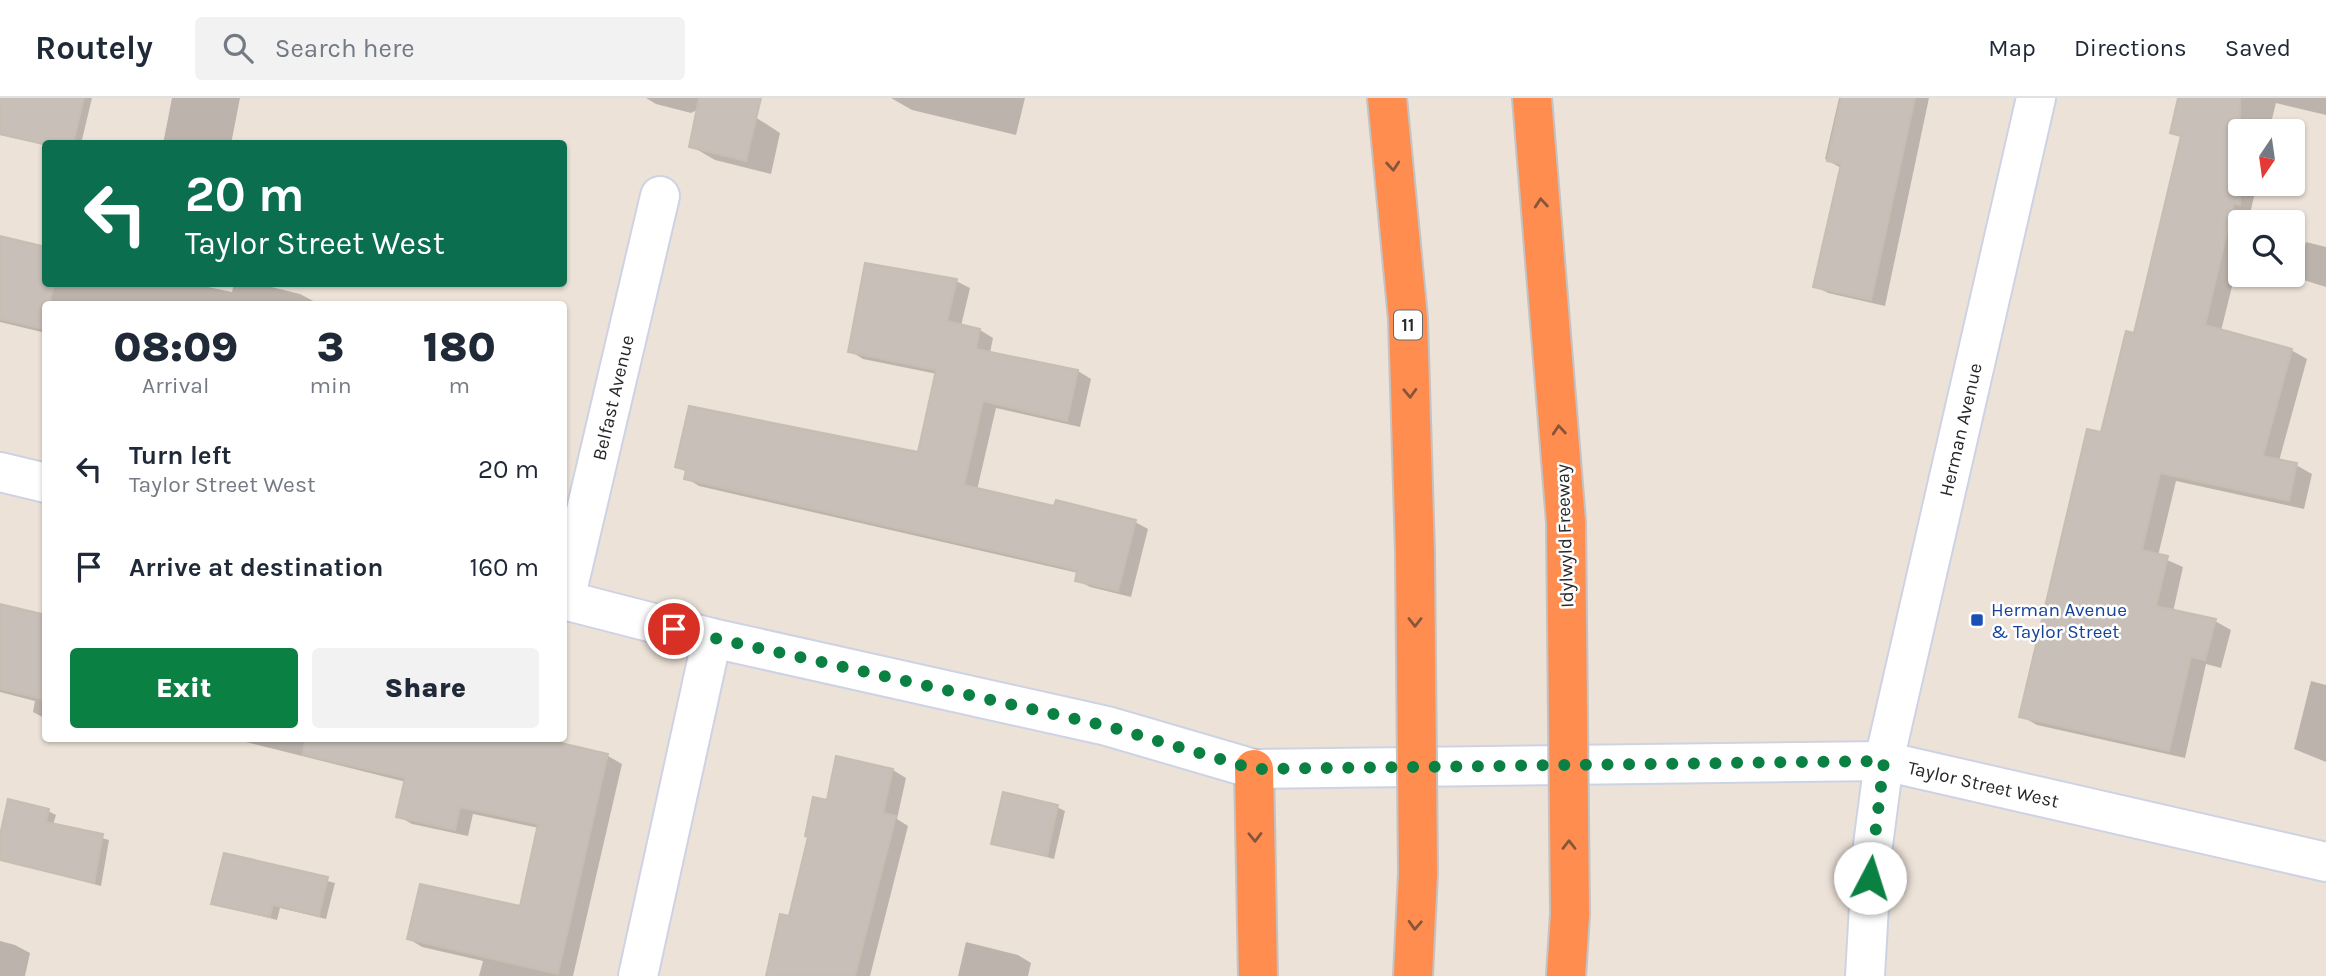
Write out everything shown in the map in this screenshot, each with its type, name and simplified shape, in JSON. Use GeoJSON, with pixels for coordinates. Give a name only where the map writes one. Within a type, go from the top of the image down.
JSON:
{"type":"FeatureCollection","features":[{"type":"Feature","properties":{"kind":"highway","name":"11"},"geometry":{"type":"LineString","coordinates":[[1387,98],[1408,319],[1416,553],[1418,873],[1413,976]]}},
{"type":"Feature","properties":{"kind":"highway","name":"Idylwyld Freeway"},"geometry":{"type":"LineString","coordinates":[[1532,98],[1566,522],[1570,914],[1566,976]]}},
{"type":"Feature","properties":{"kind":"highway"},"geometry":{"type":"LineString","coordinates":[[1254,769],[1258,976]]}},
{"type":"Feature","properties":{"kind":"street","name":"Herman Avenue"},"geometry":{"type":"LineString","coordinates":[[1865,976],[1872,853],[1884,761],[2036,98]]}},
{"type":"Feature","properties":{"kind":"street","name":"Belfast Avenue"},"geometry":{"type":"LineString","coordinates":[[567,587],[660,196]]}},
{"type":"Feature","properties":{"kind":"street"},"geometry":{"type":"LineString","coordinates":[[0,472],[42,481]]}},
{"type":"Feature","properties":{"kind":"street","name":"Taylor Street West"},"geometry":{"type":"LineString","coordinates":[[567,601],[712,638],[1107,726],[1254,769],[1884,761],[2326,862]]}},
{"type":"Feature","properties":{"kind":"street"},"geometry":{"type":"LineString","coordinates":[[638,976],[712,638]]}},
{"type":"Feature","properties":{"kind":"building"},"geometry":{"type":"Polygon","coordinates":[[[0,98],[84,98],[74,140],[42,140],[42,144],[0,134],[0,98]]]}},
{"type":"Feature","properties":{"kind":"building"},"geometry":{"type":"Polygon","coordinates":[[[699,98],[761,98],[746,161],[689,147],[699,98]]]}},
{"type":"Feature","properties":{"kind":"building"},"geometry":{"type":"Polygon","coordinates":[[[1841,98],[1915,98],[1871,300],[1813,287],[1841,164],[1827,161],[1841,98]]]}},
{"type":"Feature","properties":{"kind":"building"},"geometry":{"type":"Polygon","coordinates":[[[2178,98],[2240,98],[2240,119],[2228,119],[2228,196],[2240,196],[2240,205],[2234,203],[2232,210],[2228,210],[2228,228],[2205,325],[2292,349],[2263,456],[2297,463],[2289,501],[2160,473],[2142,550],[2168,556],[2156,606],[2216,619],[2205,660],[2191,657],[2169,751],[2019,717],[2087,429],[2101,432],[2126,331],[2134,333],[2181,136],[2170,133],[2178,98]]]}},
{"type":"Feature","properties":{"kind":"building"},"geometry":{"type":"Polygon","coordinates":[[[0,236],[42,246],[42,287],[53,287],[50,301],[42,301],[42,329],[0,319],[0,236]]]}},
{"type":"Feature","properties":{"kind":"building"},"geometry":{"type":"Polygon","coordinates":[[[865,263],[957,279],[947,321],[980,329],[976,349],[1078,370],[1067,421],[983,401],[964,485],[1054,506],[1056,500],[1136,520],[1118,591],[1075,581],[1077,571],[1064,567],[684,479],[686,470],[675,467],[689,406],[918,452],[936,370],[848,352],[865,263]]]}},
{"type":"Feature","properties":{"kind":"building"},"geometry":{"type":"Polygon","coordinates":[[[0,604],[42,614],[42,699],[0,689],[0,604]]]}},
{"type":"Feature","properties":{"kind":"building"},"geometry":{"type":"Polygon","coordinates":[[[305,742],[557,742],[608,754],[558,974],[407,939],[420,884],[520,906],[538,824],[460,807],[455,830],[396,817],[405,778],[303,755],[305,742]]]}},
{"type":"Feature","properties":{"kind":"building"},"geometry":{"type":"Polygon","coordinates":[[[836,756],[893,769],[883,813],[896,816],[855,976],[766,976],[780,914],[789,916],[808,837],[805,836],[813,797],[827,800],[836,756]]]}},
{"type":"Feature","properties":{"kind":"building"},"geometry":{"type":"Polygon","coordinates":[[[1003,792],[1058,805],[1047,856],[991,844],[1003,792]]]}},
{"type":"Feature","properties":{"kind":"building"},"geometry":{"type":"Polygon","coordinates":[[[8,799],[49,809],[46,822],[103,834],[94,883],[0,860],[0,835],[8,799]]]}},
{"type":"Feature","properties":{"kind":"building"},"geometry":{"type":"Polygon","coordinates":[[[224,853],[328,877],[319,916],[273,905],[270,917],[211,904],[224,853]]]}},
{"type":"Feature","properties":{"kind":"place","name":"Herman Avenue & Taylor Street"},"geometry":{"type":"Point","coordinates":[1977,620]}},
{"type":"Feature","properties":{"kind":"route"},"geometry":{"type":"LineString","coordinates":[[674,629],[1107,726],[1254,769],[1704,761],[1884,761],[1870,878]]}}]}
